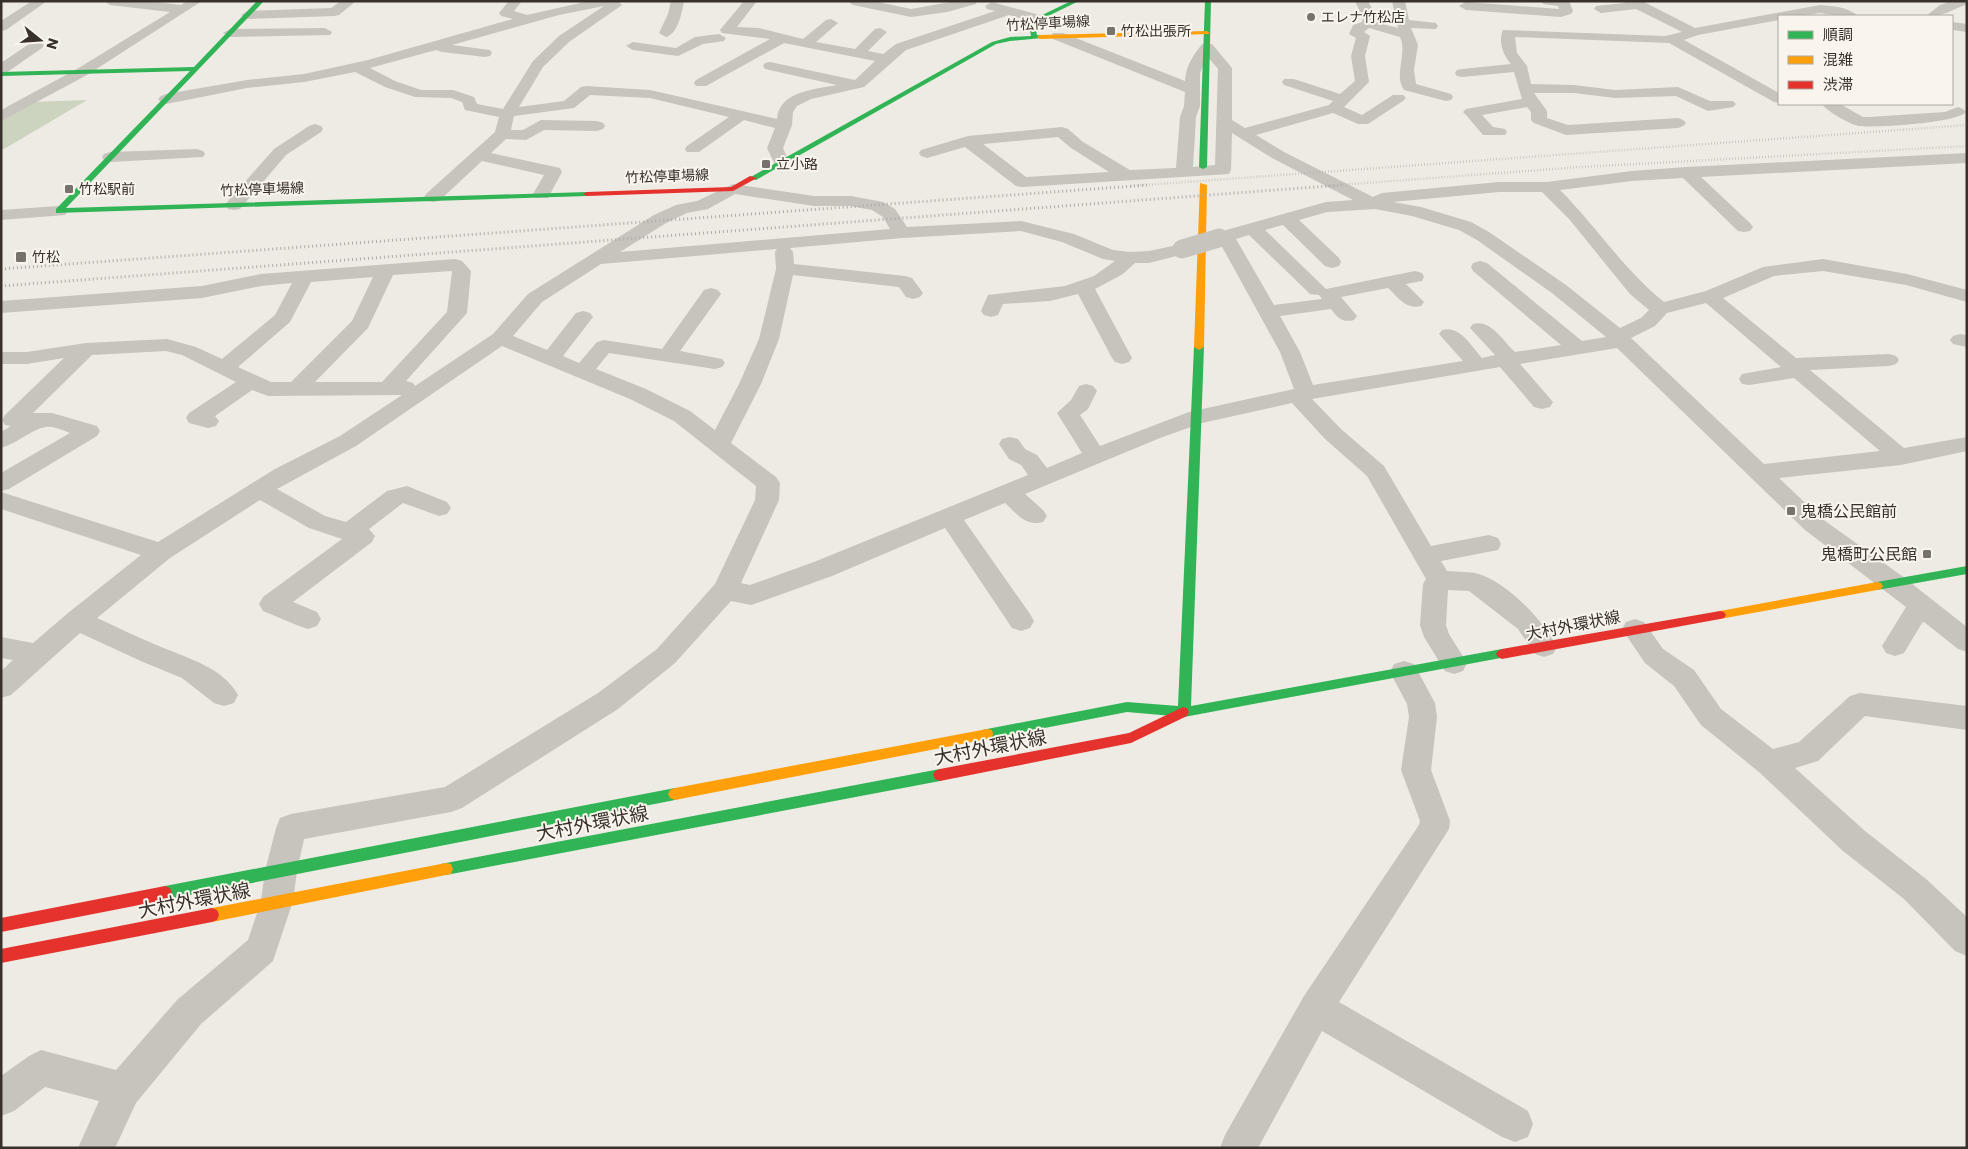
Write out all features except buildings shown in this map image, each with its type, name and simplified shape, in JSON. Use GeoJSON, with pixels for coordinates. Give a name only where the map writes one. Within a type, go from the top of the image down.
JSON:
{"type":"FeatureCollection","features":[{"type":"Feature","properties":{"kind":"main road"},"geometry":{"type":"LineString","coordinates":[[58,211],[261,1]]}},
{"type":"Feature","properties":{"kind":"main road"},"geometry":{"type":"LineString","coordinates":[[1034,37],[1032,25],[1038,19],[1076,1]]}},
{"type":"Feature","properties":{"kind":"main road"},"geometry":{"type":"LineString","coordinates":[[1203,167],[1208,1]]}},
{"type":"Feature","properties":{"kind":"main road","name":"竹松停車場線"},"geometry":{"type":"LineString","coordinates":[[58,211],[433,197],[733,189],[994,43],[1010,39],[1058,36],[1207,40]]}},
{"type":"Feature","properties":{"kind":"main road"},"geometry":{"type":"LineString","coordinates":[[1,72],[195,69]]}},
{"type":"Feature","properties":{"kind":"main road"},"geometry":{"type":"LineString","coordinates":[[1184,712],[1197,417],[1203,185]]}},
{"type":"Feature","properties":{"kind":"main road","name":"大村外環状線"},"geometry":{"type":"LineString","coordinates":[[1,925],[1127,708],[1184,712],[1967,570]]}},
{"type":"Feature","properties":{"kind":"main road","name":"大村外環状線"},"geometry":{"type":"LineString","coordinates":[[1,956],[277,901],[1131,738],[1184,712]]}},
{"type":"Feature","properties":{"kind":"street"},"geometry":{"type":"LineString","coordinates":[[1,28],[41,1]]}},
{"type":"Feature","properties":{"kind":"street"},"geometry":{"type":"LineString","coordinates":[[110,1],[189,5]]}},
{"type":"Feature","properties":{"kind":"street"},"geometry":{"type":"LineString","coordinates":[[248,15],[334,12],[350,1]]}},
{"type":"Feature","properties":{"kind":"street"},"geometry":{"type":"LineString","coordinates":[[516,1],[506,13],[526,20]]}},
{"type":"Feature","properties":{"kind":"street"},"geometry":{"type":"LineString","coordinates":[[166,99],[247,84],[304,78],[357,67],[575,5],[612,1]]}},
{"type":"Feature","properties":{"kind":"street"},"geometry":{"type":"LineString","coordinates":[[433,197],[502,134],[508,113],[538,64],[564,39],[622,1]]}},
{"type":"Feature","properties":{"kind":"street"},"geometry":{"type":"LineString","coordinates":[[666,33],[676,14],[678,1]]}},
{"type":"Feature","properties":{"kind":"street"},"geometry":{"type":"LineString","coordinates":[[721,36],[750,1]]}},
{"type":"Feature","properties":{"kind":"street"},"geometry":{"type":"LineString","coordinates":[[853,1],[911,13],[947,8],[971,1]]}},
{"type":"Feature","properties":{"kind":"street"},"geometry":{"type":"LineString","coordinates":[[982,1],[1008,12],[1038,19]]}},
{"type":"Feature","properties":{"kind":"street"},"geometry":{"type":"LineString","coordinates":[[1361,1],[1370,18],[1368,24]]}},
{"type":"Feature","properties":{"kind":"street"},"geometry":{"type":"LineString","coordinates":[[1398,1],[1411,45],[1407,70],[1409,87],[1446,97]]}},
{"type":"Feature","properties":{"kind":"street"},"geometry":{"type":"LineString","coordinates":[[1464,9],[1566,11],[1563,2],[1548,1]]}},
{"type":"Feature","properties":{"kind":"street"},"geometry":{"type":"LineString","coordinates":[[1934,15],[1945,8],[1964,1]]}},
{"type":"Feature","properties":{"kind":"street"},"geometry":{"type":"LineString","coordinates":[[1601,9],[1634,3],[1693,32]]}},
{"type":"Feature","properties":{"kind":"street"},"geometry":{"type":"LineString","coordinates":[[1,116],[82,72],[189,5]]}},
{"type":"Feature","properties":{"kind":"street"},"geometry":{"type":"LineString","coordinates":[[1783,15],[1820,9],[1835,10],[1848,15]]}},
{"type":"Feature","properties":{"kind":"street"},"geometry":{"type":"LineString","coordinates":[[781,162],[775,148],[784,125],[785,112],[791,103],[806,96],[859,84],[901,47],[1008,12]]}},
{"type":"Feature","properties":{"kind":"street"},"geometry":{"type":"LineString","coordinates":[[1493,26],[1508,33],[1674,40],[1693,32],[1778,16]]}},
{"type":"Feature","properties":{"kind":"street"},"geometry":{"type":"LineString","coordinates":[[1764,18],[1778,25]]}},
{"type":"Feature","properties":{"kind":"street"},"geometry":{"type":"LineString","coordinates":[[805,44],[832,23]]}},
{"type":"Feature","properties":{"kind":"street"},"geometry":{"type":"LineString","coordinates":[[1245,133],[1339,104],[1362,82],[1358,56],[1363,36],[1356,34],[1358,28],[1368,24],[1405,29],[1431,26]]}},
{"type":"Feature","properties":{"kind":"street"},"geometry":{"type":"LineString","coordinates":[[1953,26],[1967,28]]}},
{"type":"Feature","properties":{"kind":"street"},"geometry":{"type":"LineString","coordinates":[[1,28],[20,29]]}},
{"type":"Feature","properties":{"kind":"street"},"geometry":{"type":"LineString","coordinates":[[230,33],[325,32]]}},
{"type":"Feature","properties":{"kind":"street"},"geometry":{"type":"LineString","coordinates":[[633,46],[678,52],[700,40],[759,32],[805,44],[886,59]]}},
{"type":"Feature","properties":{"kind":"street"},"geometry":{"type":"LineString","coordinates":[[859,53],[880,32]]}},
{"type":"Feature","properties":{"kind":"street"},"geometry":{"type":"LineString","coordinates":[[1508,33],[1510,54],[1520,67],[1528,95],[1539,111],[1539,120],[1566,130],[1678,123]]}},
{"type":"Feature","properties":{"kind":"street"},"geometry":{"type":"LineString","coordinates":[[1058,36],[1192,89]]}},
{"type":"Feature","properties":{"kind":"street"},"geometry":{"type":"LineString","coordinates":[[702,83],[782,38]]}},
{"type":"Feature","properties":{"kind":"street"},"geometry":{"type":"LineString","coordinates":[[1184,172],[1188,117],[1192,111],[1194,66],[1207,40]]}},
{"type":"Feature","properties":{"kind":"street"},"geometry":{"type":"LineString","coordinates":[[968,141],[1022,182],[1223,170],[1225,68],[1207,40]]}},
{"type":"Feature","properties":{"kind":"street"},"geometry":{"type":"LineString","coordinates":[[1674,40],[1778,98]]}},
{"type":"Feature","properties":{"kind":"street"},"geometry":{"type":"LineString","coordinates":[[1,72],[37,45]]}},
{"type":"Feature","properties":{"kind":"street"},"geometry":{"type":"LineString","coordinates":[[429,46],[484,53]]}},
{"type":"Feature","properties":{"kind":"street"},"geometry":{"type":"LineString","coordinates":[[770,66],[859,84]]}},
{"type":"Feature","properties":{"kind":"street"},"geometry":{"type":"LineString","coordinates":[[357,67],[390,84],[420,94],[453,94],[469,100],[470,107],[508,113],[569,105],[586,90],[650,94],[784,125]]}},
{"type":"Feature","properties":{"kind":"street"},"geometry":{"type":"LineString","coordinates":[[1462,73],[1520,67]]}},
{"type":"Feature","properties":{"kind":"street"},"geometry":{"type":"LineString","coordinates":[[625,92],[639,78]]}},
{"type":"Feature","properties":{"kind":"street"},"geometry":{"type":"LineString","coordinates":[[1289,82],[1339,104],[1363,121],[1398,98]]}},
{"type":"Feature","properties":{"kind":"street"},"geometry":{"type":"LineString","coordinates":[[1499,132],[1490,132],[1471,112],[1528,95],[1574,90],[1615,94],[1678,90],[1708,106]]}},
{"type":"Feature","properties":{"kind":"street"},"geometry":{"type":"LineString","coordinates":[[1,98],[26,102]]}},
{"type":"Feature","properties":{"kind":"street"},"geometry":{"type":"LineString","coordinates":[[1692,107],[1728,104]]}},
{"type":"Feature","properties":{"kind":"street"},"geometry":{"type":"LineString","coordinates":[[1832,105],[1859,121],[1870,122],[1962,114]]}},
{"type":"Feature","properties":{"kind":"street"},"geometry":{"type":"LineString","coordinates":[[1944,105],[1962,114]]}},
{"type":"Feature","properties":{"kind":"street"},"geometry":{"type":"LineString","coordinates":[[693,149],[742,115]]}},
{"type":"Feature","properties":{"kind":"street"},"geometry":{"type":"LineString","coordinates":[[1224,122],[1278,154],[1375,204],[1449,220],[1483,236],[1559,289],[1620,339],[1813,524],[1893,583],[1967,642]]}},
{"type":"Feature","properties":{"kind":"street"},"geometry":{"type":"LineString","coordinates":[[502,134],[526,135],[541,125],[597,126]]}},
{"type":"Feature","properties":{"kind":"street"},"geometry":{"type":"LineString","coordinates":[[234,205],[280,152],[315,129]]}},
{"type":"Feature","properties":{"kind":"street"},"geometry":{"type":"LineString","coordinates":[[927,153],[968,141],[1062,132],[1077,145],[1128,176]]}},
{"type":"Feature","properties":{"kind":"street"},"geometry":{"type":"LineString","coordinates":[[293,144],[313,147]]}},
{"type":"Feature","properties":{"kind":"street"},"geometry":{"type":"LineString","coordinates":[[110,157],[197,154]]}},
{"type":"Feature","properties":{"kind":"street"},"geometry":{"type":"LineString","coordinates":[[479,154],[554,172],[542,194]]}},
{"type":"Feature","properties":{"kind":"street"},"geometry":{"type":"LineString","coordinates":[[784,258],[902,233],[1021,226],[1068,238],[1109,255],[1149,258],[1326,207],[1375,204],[1382,198],[1499,187],[1547,187],[1632,176],[1686,172],[1967,158]]}},
{"type":"Feature","properties":{"kind":"street"},"geometry":{"type":"LineString","coordinates":[[1686,172],[1744,227]]}},
{"type":"Feature","properties":{"kind":"street"},"geometry":{"type":"LineString","coordinates":[[1547,187],[1575,215],[1637,290],[1660,309]]}},
{"type":"Feature","properties":{"kind":"street"},"geometry":{"type":"LineString","coordinates":[[1,687],[160,552],[283,475],[348,441],[426,390],[500,338],[534,298],[660,219],[682,209],[702,206],[733,189],[814,201],[851,201],[876,206],[889,213],[902,233]]}},
{"type":"Feature","properties":{"kind":"street"},"geometry":{"type":"LineString","coordinates":[[1,215],[58,211]]}},
{"type":"Feature","properties":{"kind":"street"},"geometry":{"type":"LineString","coordinates":[[1286,218],[1332,262]]}},
{"type":"Feature","properties":{"kind":"street"},"geometry":{"type":"LineString","coordinates":[[1252,228],[1318,290]]}},
{"type":"Feature","properties":{"kind":"street"},"geometry":{"type":"LineString","coordinates":[[1222,237],[1290,352],[1302,394],[1332,434],[1376,471],[1439,580]]}},
{"type":"Feature","properties":{"kind":"street"},"geometry":{"type":"LineString","coordinates":[[595,260],[729,249],[905,282],[913,293]]}},
{"type":"Feature","properties":{"kind":"street"},"geometry":{"type":"LineString","coordinates":[[719,444],[750,384],[769,339],[784,258]]}},
{"type":"Feature","properties":{"kind":"street"},"geometry":{"type":"LineString","coordinates":[[991,311],[995,299],[1058,294],[1084,287],[1119,270],[1130,258]]}},
{"type":"Feature","properties":{"kind":"street"},"geometry":{"type":"LineString","coordinates":[[1,307],[202,292],[261,280],[455,265],[462,271],[457,312],[389,387]]}},
{"type":"Feature","properties":{"kind":"street"},"geometry":{"type":"LineString","coordinates":[[725,590],[751,595],[823,569],[1152,433],[1197,417],[1302,394],[1508,360],[1620,339],[1648,322],[1660,309],[1713,295],[1770,272],[1823,265],[1907,280],[1967,296]]}},
{"type":"Feature","properties":{"kind":"street"},"geometry":{"type":"LineString","coordinates":[[1480,268],[1576,348]]}},
{"type":"Feature","properties":{"kind":"street"},"geometry":{"type":"LineString","coordinates":[[297,388],[361,324],[386,270]]}},
{"type":"Feature","properties":{"kind":"street"},"geometry":{"type":"LineString","coordinates":[[1268,312],[1342,310],[1328,294],[1414,277]]}},
{"type":"Feature","properties":{"kind":"street"},"geometry":{"type":"LineString","coordinates":[[224,368],[283,318],[304,278]]}},
{"type":"Feature","properties":{"kind":"street"},"geometry":{"type":"LineString","coordinates":[[1392,281],[1414,302]]}},
{"type":"Feature","properties":{"kind":"street"},"geometry":{"type":"LineString","coordinates":[[1084,287],[1122,358]]}},
{"type":"Feature","properties":{"kind":"street"},"geometry":{"type":"LineString","coordinates":[[667,356],[711,294]]}},
{"type":"Feature","properties":{"kind":"street"},"geometry":{"type":"LineString","coordinates":[[1710,296],[1901,457]]}},
{"type":"Feature","properties":{"kind":"street"},"geometry":{"type":"LineString","coordinates":[[550,358],[583,317]]}},
{"type":"Feature","properties":{"kind":"street"},"geometry":{"type":"LineString","coordinates":[[1480,328],[1542,402]]}},
{"type":"Feature","properties":{"kind":"street"},"geometry":{"type":"LineString","coordinates":[[1449,334],[1478,365]]}},
{"type":"Feature","properties":{"kind":"street"},"geometry":{"type":"LineString","coordinates":[[96,1148],[123,1090],[189,1012],[261,950],[277,901],[281,871],[291,828],[451,799],[608,702],[666,656],[725,590],[767,500],[768,483],[682,416],[638,394],[500,338]]}},
{"type":"Feature","properties":{"kind":"street"},"geometry":{"type":"LineString","coordinates":[[1,358],[27,358],[86,348],[167,345],[189,351],[268,388],[389,387],[426,390]]}},
{"type":"Feature","properties":{"kind":"street"},"geometry":{"type":"LineString","coordinates":[[583,371],[604,346],[715,363]]}},
{"type":"Feature","properties":{"kind":"street"},"geometry":{"type":"LineString","coordinates":[[1,483],[89,431],[52,420],[13,420],[86,348]]}},
{"type":"Feature","properties":{"kind":"street"},"geometry":{"type":"LineString","coordinates":[[1749,379],[1795,368],[1889,360]]}},
{"type":"Feature","properties":{"kind":"street"},"geometry":{"type":"LineString","coordinates":[[196,418],[251,381]]}},
{"type":"Feature","properties":{"kind":"street"},"geometry":{"type":"LineString","coordinates":[[1086,391],[1080,404],[1068,413],[1096,457]]}},
{"type":"Feature","properties":{"kind":"street"},"geometry":{"type":"LineString","coordinates":[[1,441],[39,420]]}},
{"type":"Feature","properties":{"kind":"street"},"geometry":{"type":"LineString","coordinates":[[1010,444],[1017,454],[1028,460],[1043,479]]}},
{"type":"Feature","properties":{"kind":"street"},"geometry":{"type":"LineString","coordinates":[[1758,472],[1806,469],[1901,457],[1967,444]]}},
{"type":"Feature","properties":{"kind":"street"},"geometry":{"type":"LineString","coordinates":[[260,490],[317,522],[363,536],[272,604],[308,619]]}},
{"type":"Feature","properties":{"kind":"street"},"geometry":{"type":"LineString","coordinates":[[1010,493],[1035,516]]}},
{"type":"Feature","properties":{"kind":"street"},"geometry":{"type":"LineString","coordinates":[[349,532],[395,497],[407,494],[439,508]]}},
{"type":"Feature","properties":{"kind":"street"},"geometry":{"type":"LineString","coordinates":[[1,500],[160,552]]}},
{"type":"Feature","properties":{"kind":"street"},"geometry":{"type":"LineString","coordinates":[[950,518],[1021,621]]}},
{"type":"Feature","properties":{"kind":"street"},"geometry":{"type":"LineString","coordinates":[[1425,556],[1489,544]]}},
{"type":"Feature","properties":{"kind":"street"},"geometry":{"type":"LineString","coordinates":[[1439,580],[1474,582],[1490,592],[1527,622],[1544,647]]}},
{"type":"Feature","properties":{"kind":"street"},"geometry":{"type":"LineString","coordinates":[[1439,580],[1436,584],[1433,625],[1437,637],[1454,663]]}},
{"type":"Feature","properties":{"kind":"street"},"geometry":{"type":"LineString","coordinates":[[1895,646],[1913,615],[1929,611]]}},
{"type":"Feature","properties":{"kind":"street"},"geometry":{"type":"LineString","coordinates":[[78,620],[152,656],[192,670],[224,696]]}},
{"type":"Feature","properties":{"kind":"street"},"geometry":{"type":"LineString","coordinates":[[1634,629],[1654,656],[1684,678],[1711,717],[1769,763],[1854,841],[1915,889],[1967,940]]}},
{"type":"Feature","properties":{"kind":"street"},"geometry":{"type":"LineString","coordinates":[[1,647],[38,655]]}},
{"type":"Feature","properties":{"kind":"street"},"geometry":{"type":"LineString","coordinates":[[1238,1148],[1316,1008],[1434,830],[1435,821],[1416,770],[1423,717],[1421,703],[1404,672]]}},
{"type":"Feature","properties":{"kind":"street"},"geometry":{"type":"LineString","coordinates":[[1769,763],[1808,752],[1860,704],[1967,718]]}},
{"type":"Feature","properties":{"kind":"street"},"geometry":{"type":"LineString","coordinates":[[1316,1008],[1514,1124]]}},
{"type":"Feature","properties":{"kind":"street"},"geometry":{"type":"LineString","coordinates":[[1,1098],[41,1068],[123,1090]]}},
{"type":"Feature","properties":{"kind":"green space"},"geometry":{"type":"Polygon","coordinates":[[[87,100],[1,150],[1,118],[32,102],[87,100]]]}},
{"type":"Feature","properties":{"kind":"railway"},"geometry":{"type":"LineString","coordinates":[[1131,186],[1967,125]]}},
{"type":"Feature","properties":{"kind":"railway"},"geometry":{"type":"LineString","coordinates":[[1325,186],[1581,167],[1967,146]]}},
{"type":"Feature","properties":{"kind":"railway"},"geometry":{"type":"LineString","coordinates":[[1,269],[1148,185]]}},
{"type":"Feature","properties":{"kind":"railway"},"geometry":{"type":"LineString","coordinates":[[1,286],[1342,185]]}},
{"type":"Feature","properties":{"kind":"traffic: fast"},"geometry":{"type":"LineString","coordinates":[[59,211],[261,1]]}},
{"type":"Feature","properties":{"kind":"traffic: fast"},"geometry":{"type":"LineString","coordinates":[[1034,37],[1032,25],[1038,19],[1076,1]]}},
{"type":"Feature","properties":{"kind":"traffic: fast"},"geometry":{"type":"LineString","coordinates":[[1203,167],[1208,1]]}},
{"type":"Feature","properties":{"kind":"traffic: fast"},"geometry":{"type":"LineString","coordinates":[[753,178],[994,43],[1010,39],[1040,37]]}},
{"type":"Feature","properties":{"kind":"traffic: fast"},"geometry":{"type":"LineString","coordinates":[[1,74],[195,69]]}},
{"type":"Feature","properties":{"kind":"traffic: fast"},"geometry":{"type":"LineString","coordinates":[[59,211],[587,194]]}},
{"type":"Feature","properties":{"kind":"traffic: fast"},"geometry":{"type":"LineString","coordinates":[[1184,712],[1199,347]]}},
{"type":"Feature","properties":{"kind":"traffic: fast"},"geometry":{"type":"LineString","coordinates":[[1877,586],[1967,570]]}},
{"type":"Feature","properties":{"kind":"traffic: fast"},"geometry":{"type":"LineString","coordinates":[[987,734],[1127,707],[1184,712],[1502,654]]}},
{"type":"Feature","properties":{"kind":"traffic: fast"},"geometry":{"type":"LineString","coordinates":[[446,869],[940,775]]}},
{"type":"Feature","properties":{"kind":"traffic: fast"},"geometry":{"type":"LineString","coordinates":[[165,893],[675,794]]}},
{"type":"Feature","properties":{"kind":"traffic: slow"},"geometry":{"type":"LineString","coordinates":[[1040,37],[1207,33]]}},
{"type":"Feature","properties":{"kind":"traffic: slow"},"geometry":{"type":"LineString","coordinates":[[1199,347],[1203,185]]}},
{"type":"Feature","properties":{"kind":"traffic: slow"},"geometry":{"type":"LineString","coordinates":[[1720,615],[1877,586]]}},
{"type":"Feature","properties":{"kind":"traffic: slow"},"geometry":{"type":"LineString","coordinates":[[675,794],[987,734]]}},
{"type":"Feature","properties":{"kind":"traffic: slow"},"geometry":{"type":"LineString","coordinates":[[212,915],[446,869]]}},
{"type":"Feature","properties":{"kind":"traffic: jam"},"geometry":{"type":"LineString","coordinates":[[587,194],[733,189],[753,178]]}},
{"type":"Feature","properties":{"kind":"traffic: jam"},"geometry":{"type":"LineString","coordinates":[[1502,654],[1720,615]]}},
{"type":"Feature","properties":{"kind":"traffic: jam"},"geometry":{"type":"LineString","coordinates":[[940,775],[1131,738],[1183,712]]}},
{"type":"Feature","properties":{"kind":"traffic: jam"},"geometry":{"type":"LineString","coordinates":[[1,925],[165,893]]}},
{"type":"Feature","properties":{"kind":"traffic: jam"},"geometry":{"type":"LineString","coordinates":[[1,956],[212,915]]}},
{"type":"Feature","properties":{"kind":"place","name":"エレナ竹松店"},"geometry":{"type":"Point","coordinates":[1311,17]}},
{"type":"Feature","properties":{"kind":"place","name":"竹松出張所"},"geometry":{"type":"Point","coordinates":[1111,31]}},
{"type":"Feature","properties":{"kind":"place","name":"立小路"},"geometry":{"type":"Point","coordinates":[766,164]}},
{"type":"Feature","properties":{"kind":"place","name":"竹松駅前"},"geometry":{"type":"Point","coordinates":[69,189]}},
{"type":"Feature","properties":{"kind":"place","name":"竹松"},"geometry":{"type":"Point","coordinates":[21,257]}},
{"type":"Feature","properties":{"kind":"place","name":"鬼橋公民館前"},"geometry":{"type":"Point","coordinates":[1791,511]}},
{"type":"Feature","properties":{"kind":"place","name":"鬼橋町公民館"},"geometry":{"type":"Point","coordinates":[1927,554]}}]}
